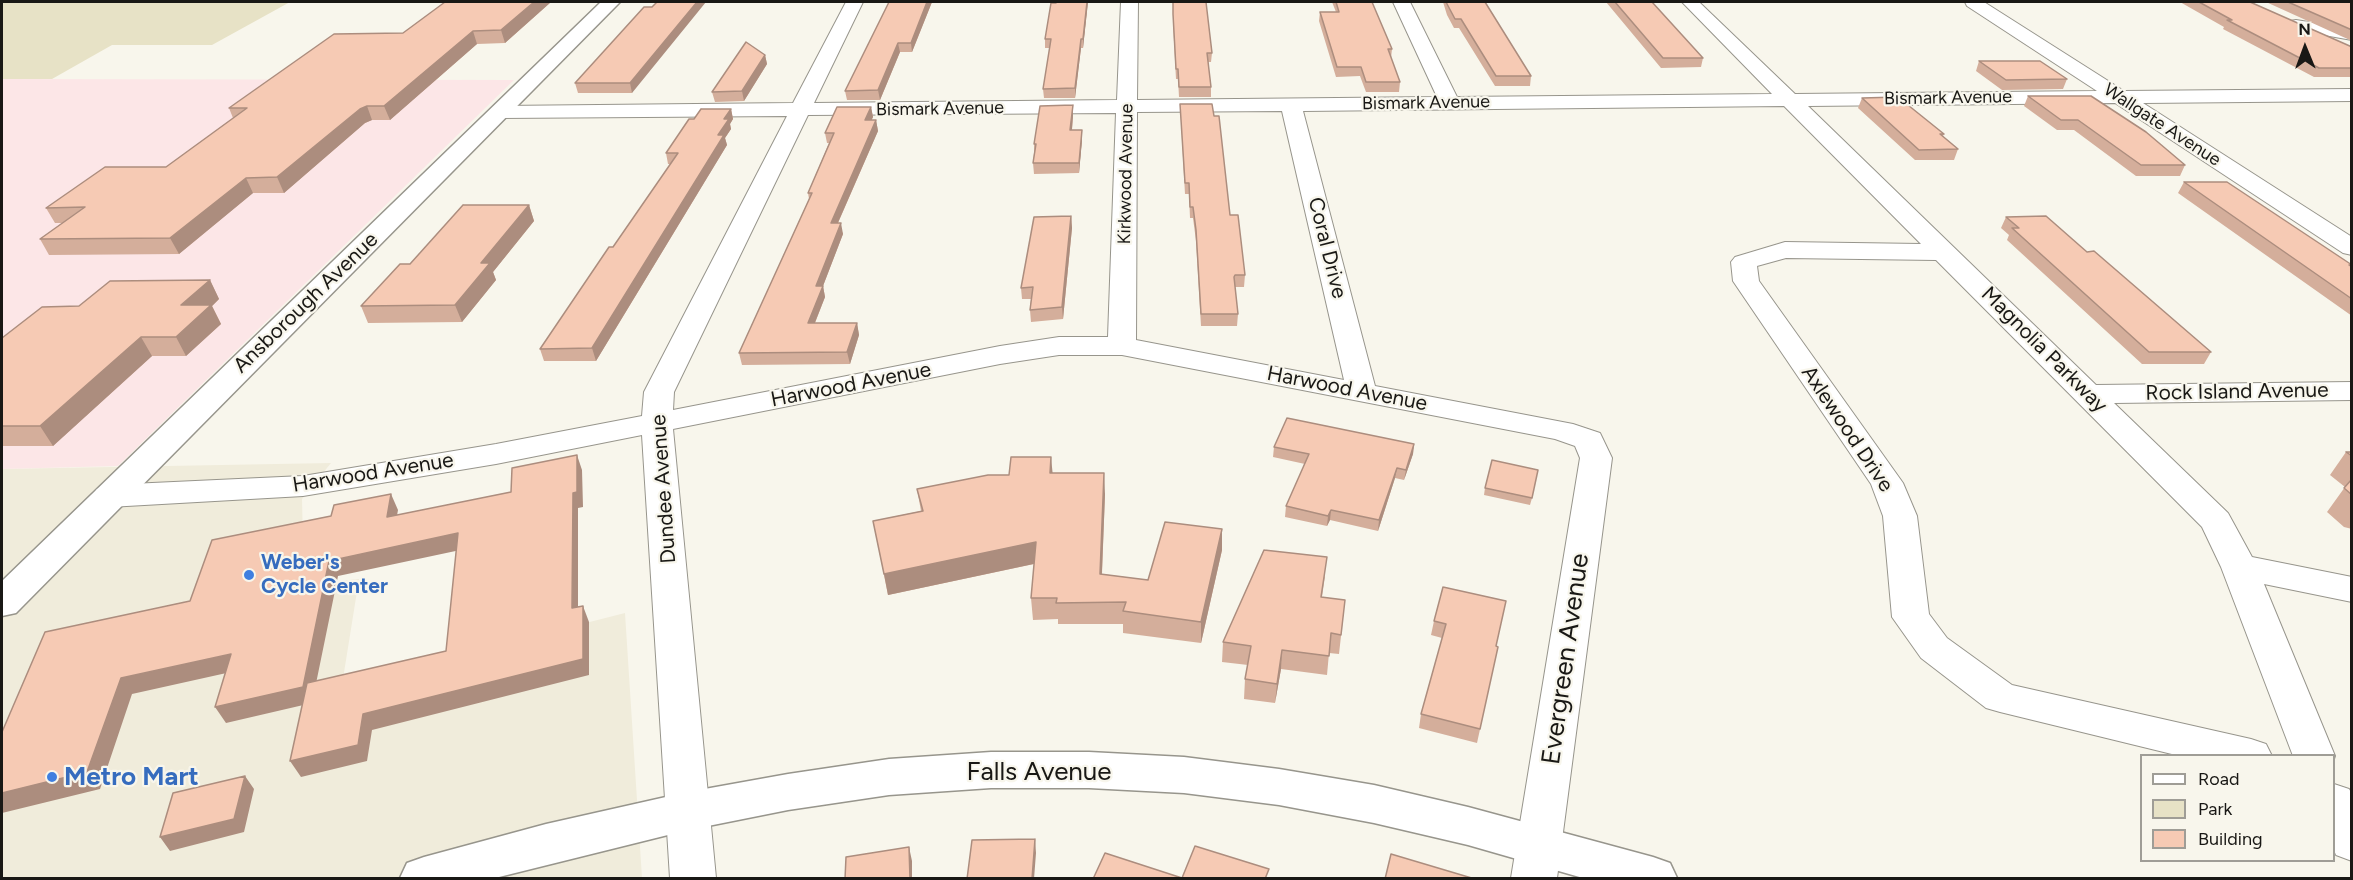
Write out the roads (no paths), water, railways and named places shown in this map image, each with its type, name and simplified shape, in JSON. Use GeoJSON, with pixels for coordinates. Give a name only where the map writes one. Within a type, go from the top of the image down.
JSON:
{"type":"FeatureCollection","features":[{"type":"Feature","properties":{"kind":"main road","name":"Ansborough Avenue"},"geometry":{"type":"LineString","coordinates":[[2,603],[611,2]]}},
{"type":"Feature","properties":{"kind":"main road","name":"Falls Avenue"},"geometry":{"type":"LineString","coordinates":[[424,879],[546,844],[688,811],[889,777],[991,770],[1101,770],[1184,775],[1279,787],[1385,807],[1468,826],[1536,862],[1653,879]]}},
{"type":"Feature","properties":{"kind":"street","name":"Dundee Avenue"},"geometry":{"type":"LineString","coordinates":[[693,879],[657,423],[659,392],[854,2]]}},
{"type":"Feature","properties":{"kind":"street","name":"Kirkwood Avenue"},"geometry":{"type":"LineString","coordinates":[[1122,346],[1129,2]]}},
{"type":"Feature","properties":{"kind":"street"},"geometry":{"type":"LineString","coordinates":[[1401,2],[1450,103]]}},
{"type":"Feature","properties":{"kind":"street","name":"Magnolia Parkway"},"geometry":{"type":"LineString","coordinates":[[1690,2],[2216,521],[2239,567],[2313,754]]}},
{"type":"Feature","properties":{"kind":"street","name":"Wallgate Avenue"},"geometry":{"type":"LineString","coordinates":[[1973,2],[2352,248]]}},
{"type":"Feature","properties":{"kind":"street"},"geometry":{"type":"LineString","coordinates":[[2278,15],[2352,52]]}},
{"type":"Feature","properties":{"kind":"street"},"geometry":{"type":"LineString","coordinates":[[2296,25],[2352,35]]}},
{"type":"Feature","properties":{"kind":"street","name":"Bismark Avenue"},"geometry":{"type":"LineString","coordinates":[[501,112],[2352,95]]}},
{"type":"Feature","properties":{"kind":"street","name":"Coral Drive"},"geometry":{"type":"LineString","coordinates":[[1291,105],[1362,392]]}},
{"type":"Feature","properties":{"kind":"street","name":"Axlewood Drive"},"geometry":{"type":"LineString","coordinates":[[1945,252],[1785,250],[1744,262],[1746,280],[1887,483],[1900,516],[1911,616],[1934,648],[2000,697],[2242,754]]}},
{"type":"Feature","properties":{"kind":"street","name":"Harwood Avenue"},"geometry":{"type":"LineString","coordinates":[[109,496],[303,486],[657,423],[1000,355],[1059,346],[1122,346],[1562,431],[1589,440]]}},
{"type":"Feature","properties":{"kind":"street","name":"Rock Island Avenue"},"geometry":{"type":"LineString","coordinates":[[2087,394],[2352,391]]}},
{"type":"Feature","properties":{"kind":"street","name":"Evergreen Avenue"},"geometry":{"type":"LineString","coordinates":[[1536,862],[1596,458],[1589,440]]}},
{"type":"Feature","properties":{"kind":"street"},"geometry":{"type":"LineString","coordinates":[[2239,567],[2352,590]]}},
{"type":"Feature","properties":{"kind":"street"},"geometry":{"type":"LineString","coordinates":[[2335,804],[2352,842]]}},
{"type":"Feature","properties":{"kind":"place","name":"Weber's Cycle Center"},"geometry":{"type":"Point","coordinates":[249,575]}},
{"type":"Feature","properties":{"kind":"place","name":"Metro Mart"},"geometry":{"type":"Point","coordinates":[52,777]}}]}
